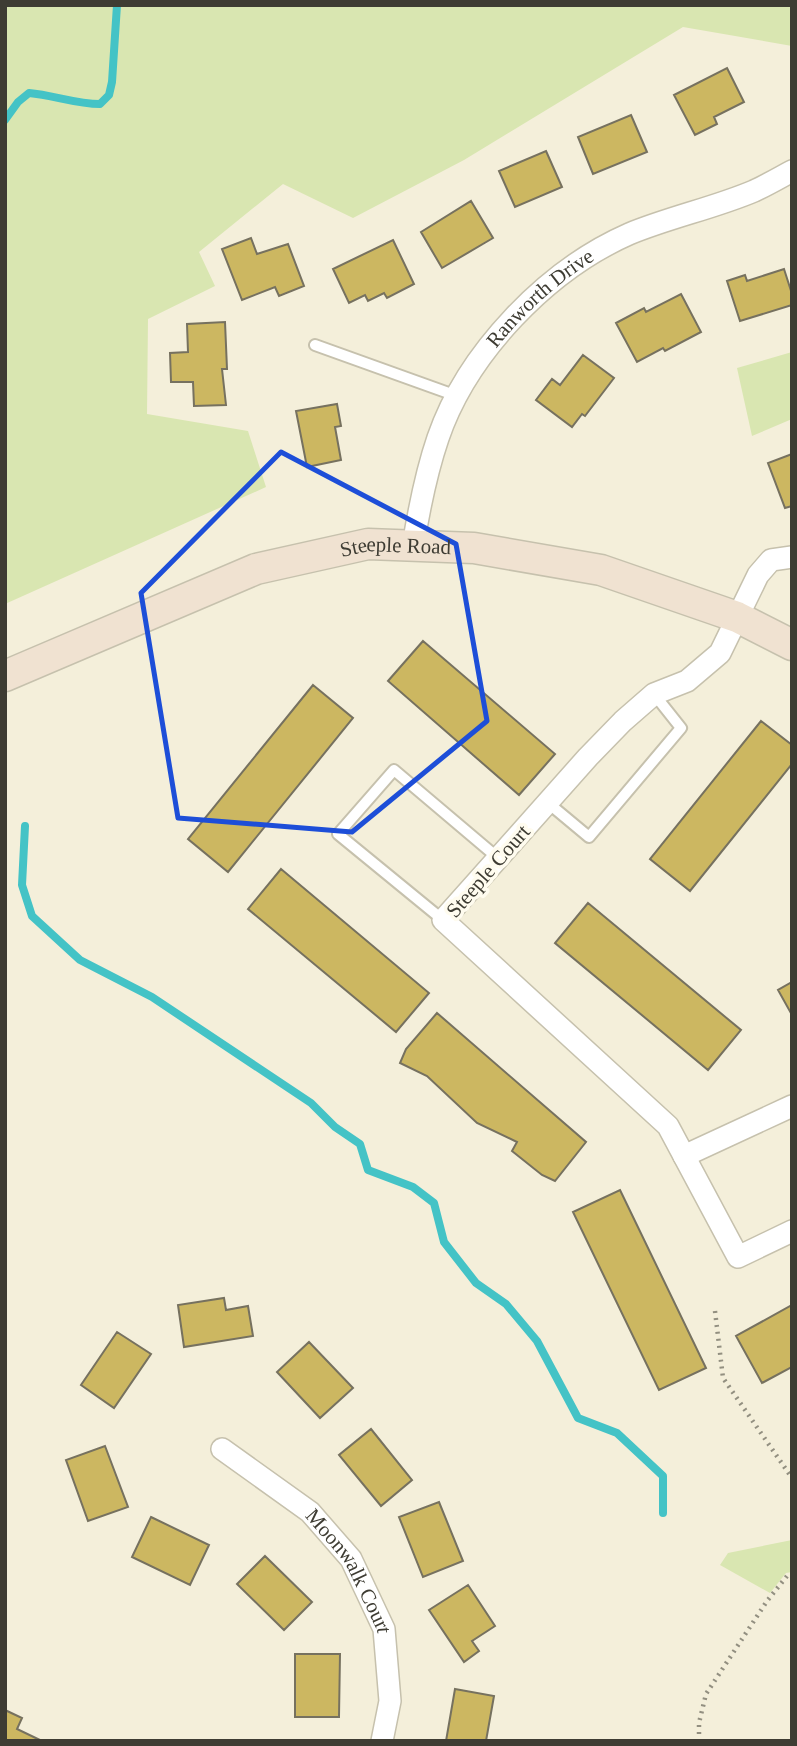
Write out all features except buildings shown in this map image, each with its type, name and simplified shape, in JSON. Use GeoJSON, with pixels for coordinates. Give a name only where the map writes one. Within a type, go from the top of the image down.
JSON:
{"type":"FeatureCollection","features":[{"type":"Feature","properties":{"kind":"street","name":"Ranworth Drive"},"geometry":{"type":"LineString","coordinates":[[414,546],[423,486],[439,435],[457,396],[490,346],[533,298],[558,276],[603,247],[631,233],[756,190],[792,171]]}},
{"type":"Feature","properties":{"kind":"street","name":"Steeple Road"},"geometry":{"type":"LineString","coordinates":[[5,676],[256,569],[368,544],[474,548],[601,570],[737,617],[792,645]]}},
{"type":"Feature","properties":{"kind":"street","name":"Steeple Court"},"geometry":{"type":"LineString","coordinates":[[792,557],[771,560],[758,575],[720,653],[687,681],[654,694],[623,721],[443,920],[668,1126],[738,1257],[792,1231]]}},
{"type":"Feature","properties":{"kind":"street"},"geometry":{"type":"LineString","coordinates":[[684,1156],[792,1106]]}},
{"type":"Feature","properties":{"kind":"street","name":"Moonwalk Court"},"geometry":{"type":"LineString","coordinates":[[222,1449],[310,1512],[351,1559],[384,1629],[390,1701],[382,1741]]}},
{"type":"Feature","properties":{"kind":"lane"},"geometry":{"type":"LineString","coordinates":[[315,345],[457,396]]}},
{"type":"Feature","properties":{"kind":"lane"},"geometry":{"type":"LineString","coordinates":[[547,802],[589,837],[681,728],[654,694]]}},
{"type":"Feature","properties":{"kind":"lane"},"geometry":{"type":"LineString","coordinates":[[443,920],[338,834],[394,770],[498,858]]}},
{"type":"Feature","properties":{"kind":"path"},"geometry":{"type":"LineString","coordinates":[[715,1311],[723,1378],[792,1478]]}},
{"type":"Feature","properties":{"kind":"path"},"geometry":{"type":"LineString","coordinates":[[698,1741],[706,1695],[767,1601],[787,1576],[792,1575]]}},
{"type":"Feature","properties":{"kind":"highlighted area"},"geometry":{"type":"Polygon","coordinates":[[[281,452],[456,544],[487,721],[352,832],[178,818],[141,593],[281,452]]]}},
{"type":"Feature","properties":{"kind":"green space"},"geometry":{"type":"Polygon","coordinates":[[[5,5],[792,5],[792,46],[683,27],[464,160],[353,218],[283,184],[199,252],[215,286],[148,319],[147,414],[248,431],[266,487],[5,604],[5,5]]]}},
{"type":"Feature","properties":{"kind":"green space"},"geometry":{"type":"Polygon","coordinates":[[[792,352],[792,419],[752,436],[737,368],[792,352]]]}},
{"type":"Feature","properties":{"kind":"green space"},"geometry":{"type":"Polygon","coordinates":[[[792,1540],[792,1572],[786,1573],[770,1593],[720,1565],[728,1553],[792,1540]]]}},
{"type":"Feature","properties":{"kind":"waterway"},"geometry":{"type":"LineString","coordinates":[[5,120],[18,102],[29,93],[100,104],[109,95],[117,5]]}},
{"type":"Feature","properties":{"kind":"waterway"},"geometry":{"type":"LineString","coordinates":[[25,826],[22,885],[32,916],[80,960],[152,997],[311,1103],[335,1127],[360,1144],[368,1170],[413,1187],[434,1203],[444,1242],[476,1283],[506,1304],[537,1341],[578,1418],[617,1433],[663,1476],[663,1513]]}}]}
